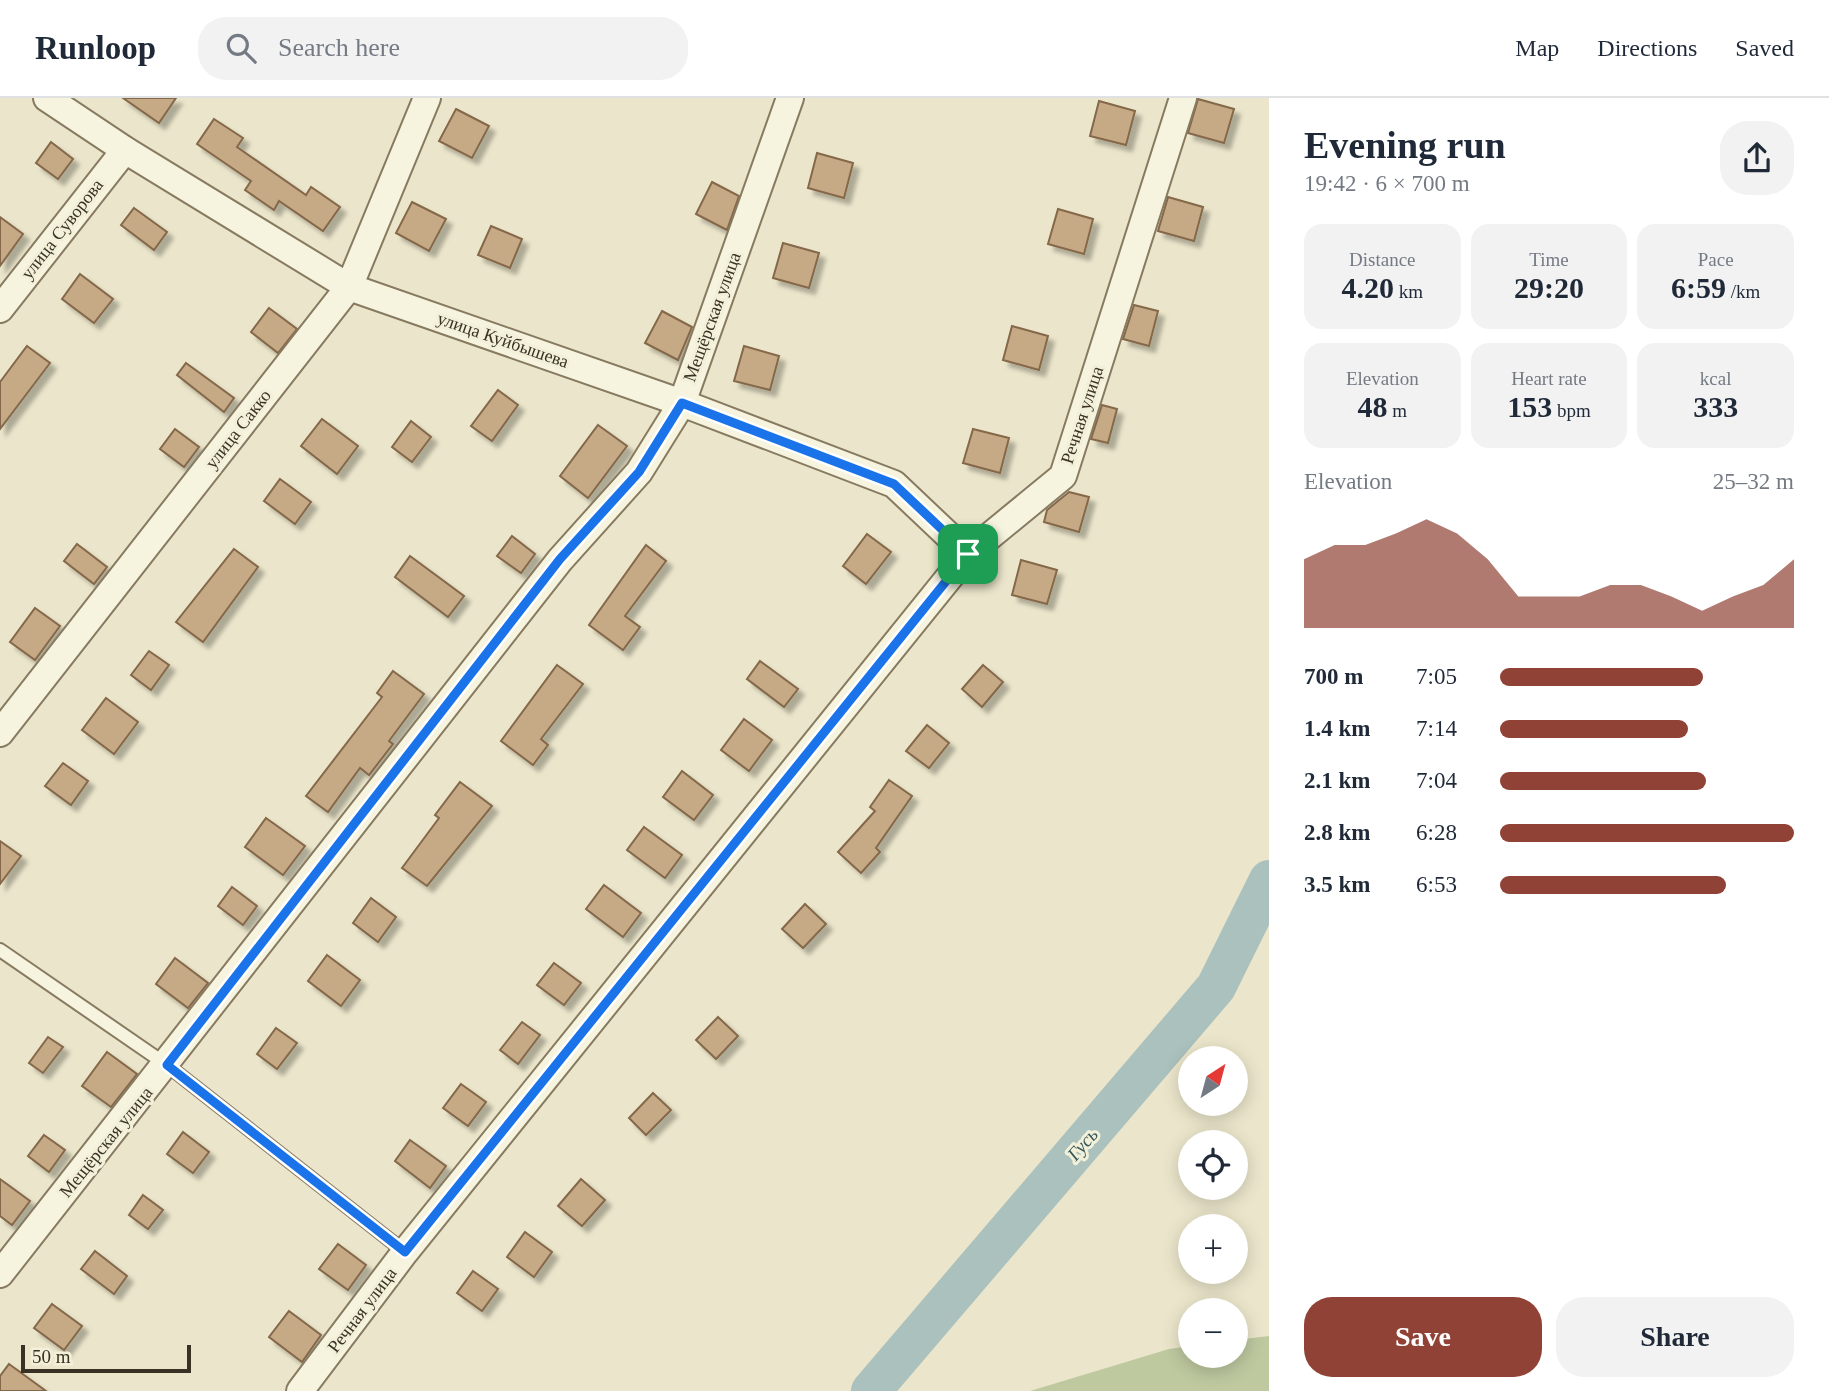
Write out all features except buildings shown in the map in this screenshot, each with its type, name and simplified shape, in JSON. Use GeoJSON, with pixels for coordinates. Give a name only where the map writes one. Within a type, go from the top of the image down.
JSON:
{"type":"FeatureCollection","features":[{"type":"Feature","properties":{"kind":"street","name":"улица Куйбышева"},"geometry":{"type":"LineString","coordinates":[[47,98],[125,150],[349,286],[682,403],[894,484],[968,554]]}},
{"type":"Feature","properties":{"kind":"street","name":"улица Сакко"},"geometry":{"type":"LineString","coordinates":[[0,733],[349,286],[427,98]]}},
{"type":"Feature","properties":{"kind":"street","name":"Мещёрская улица"},"geometry":{"type":"LineString","coordinates":[[0,1274],[167,1065],[560,559],[639,472],[682,403],[790,98]]}},
{"type":"Feature","properties":{"kind":"street","name":"Речная улица"},"geometry":{"type":"LineString","coordinates":[[300,1391],[405,1252],[968,554],[1063,476],[1183,98]]}},
{"type":"Feature","properties":{"kind":"street","name":"улица Суворова"},"geometry":{"type":"LineString","coordinates":[[0,309],[125,150]]}},
{"type":"Feature","properties":{"kind":"lane"},"geometry":{"type":"LineString","coordinates":[[0,950],[167,1065],[405,1252]]}},
{"type":"Feature","properties":{"kind":"green space"},"geometry":{"type":"Polygon","coordinates":[[[1269,1336],[1269,1391],[1030,1391],[1178,1348],[1178,1368],[1248,1368],[1248,1339],[1269,1336]]]}},
{"type":"Feature","properties":{"kind":"waterway","name":"Гусь"},"geometry":{"type":"LineString","coordinates":[[871,1391],[1216,987],[1269,880]]}},
{"type":"Feature","properties":{"kind":"route"},"geometry":{"type":"LineString","coordinates":[[682,403],[894,484],[968,554],[653,941],[405,1252],[167,1065],[560,559],[639,472],[682,403]]}}]}
